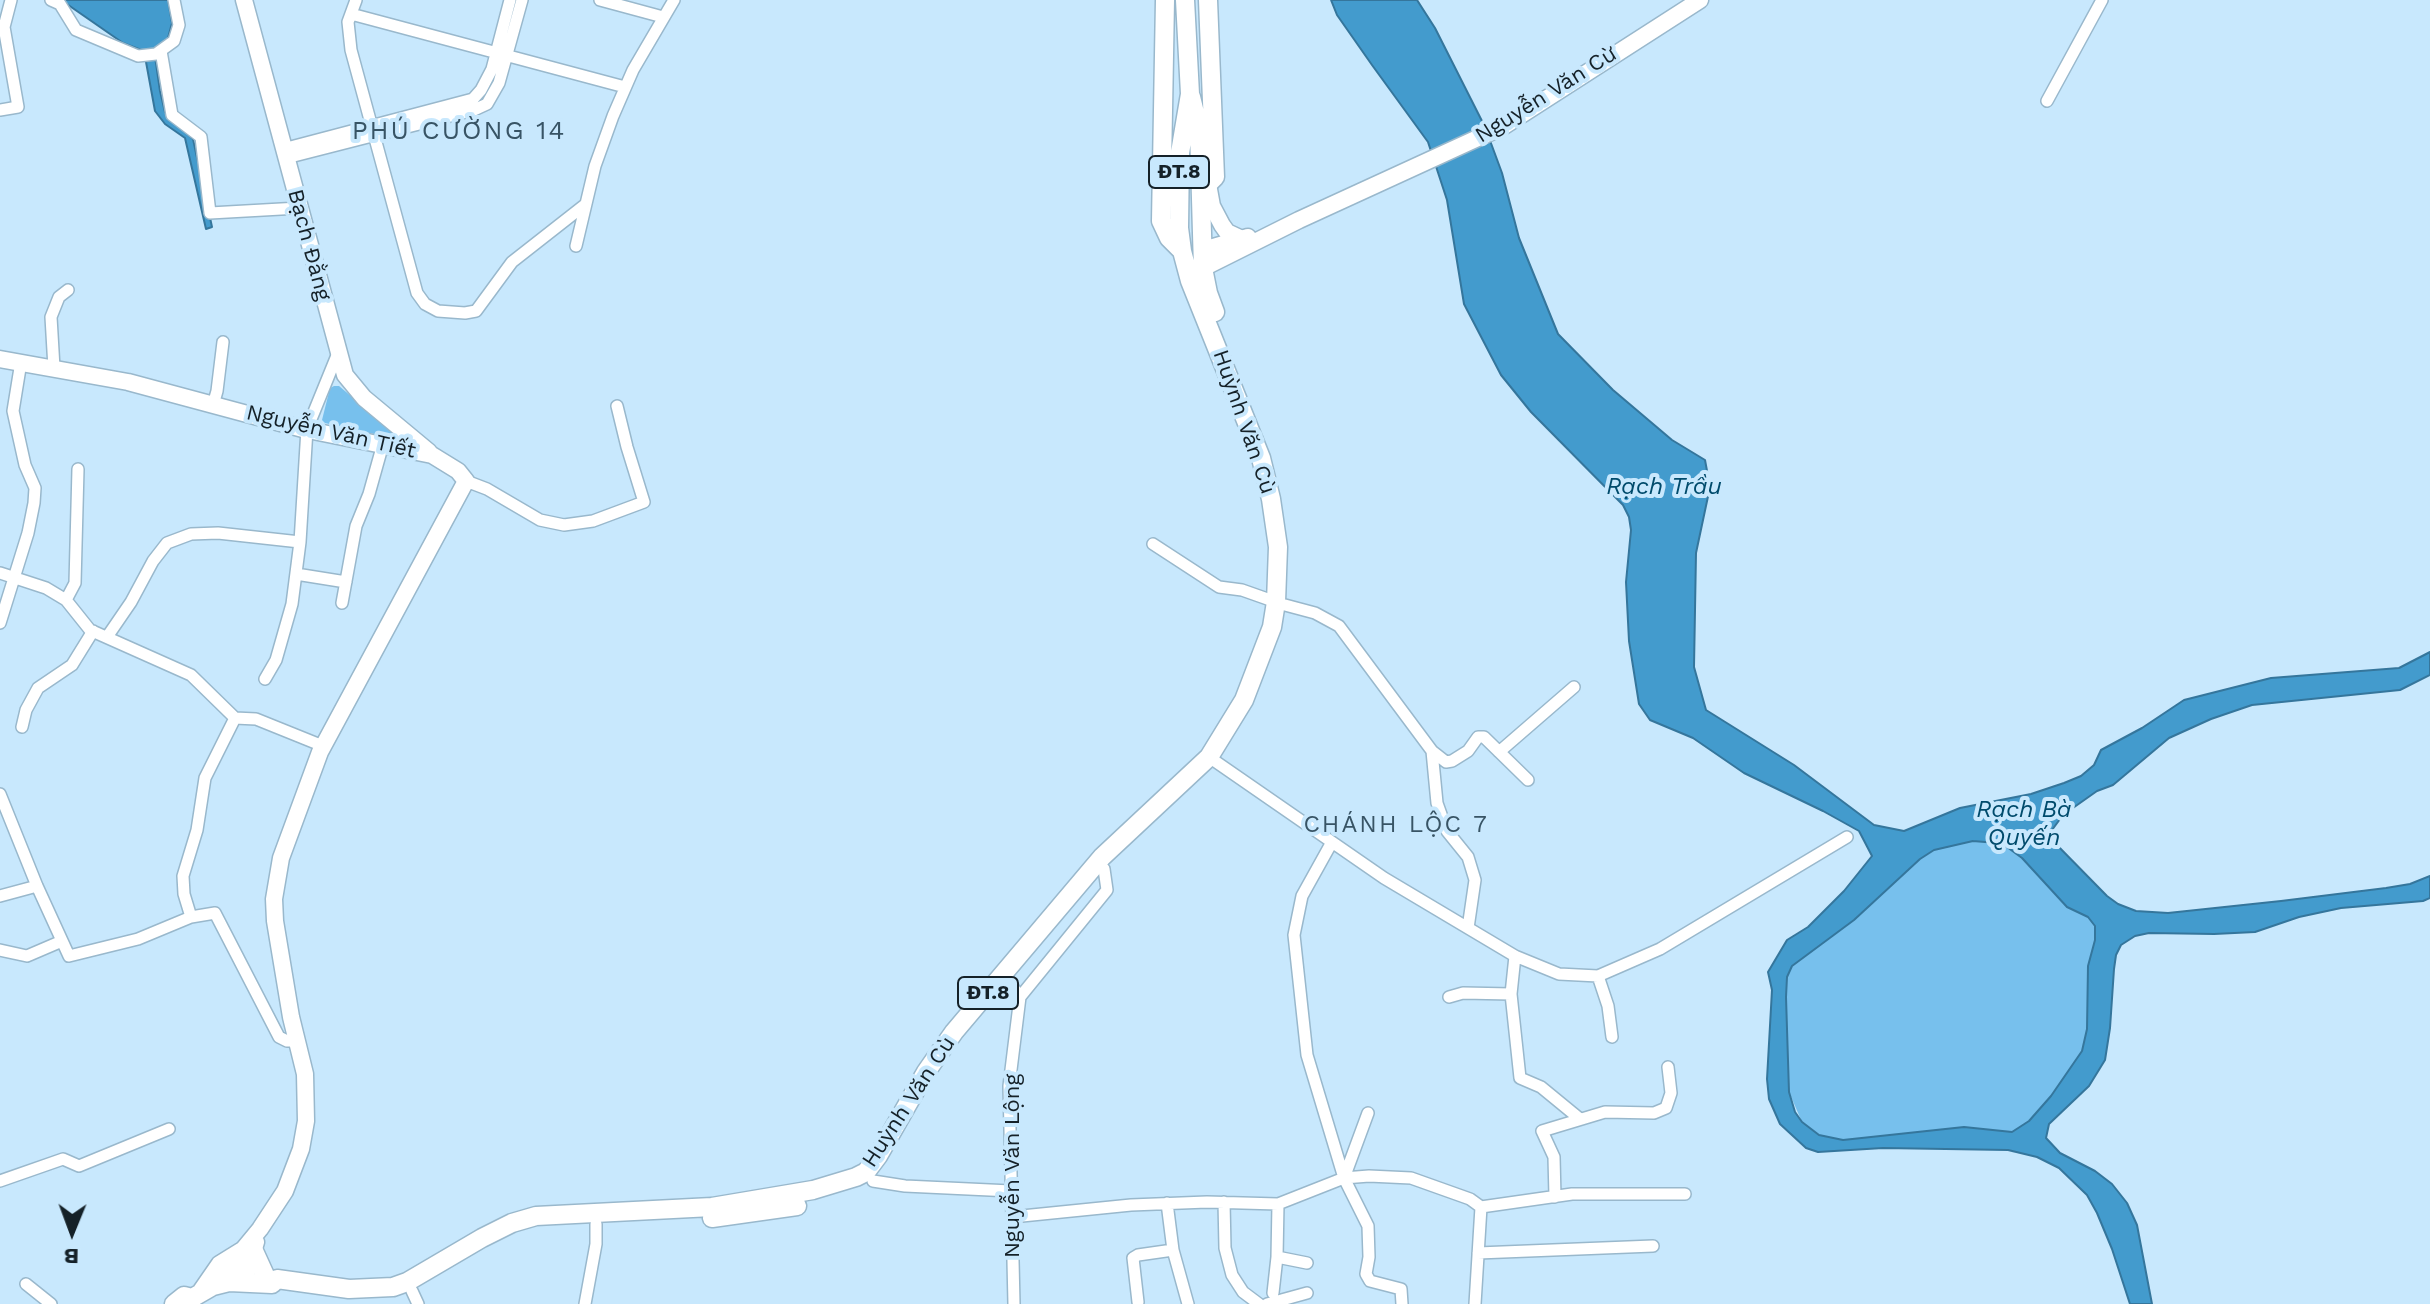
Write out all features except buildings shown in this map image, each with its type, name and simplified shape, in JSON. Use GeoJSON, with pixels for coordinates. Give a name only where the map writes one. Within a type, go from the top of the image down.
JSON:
{"type":"FeatureCollection","features":[{"type":"Feature","properties":{"kind":"main road"},"geometry":{"type":"LineString","coordinates":[[1165,0],[1161,221],[1176,245]]}},
{"type":"Feature","properties":{"kind":"main road","name":"ĐT.8"},"geometry":{"type":"LineString","coordinates":[[1185,0],[1190,94],[1180,153],[1176,245],[1198,264]]}},
{"type":"Feature","properties":{"kind":"main road"},"geometry":{"type":"LineString","coordinates":[[1205,192],[1215,177],[1208,0]]}},
{"type":"Feature","properties":{"kind":"main road","name":"ĐT.8"},"geometry":{"type":"LineString","coordinates":[[1190,94],[1198,120],[1205,192],[1198,264]]}},
{"type":"Feature","properties":{"kind":"main road"},"geometry":{"type":"LineString","coordinates":[[190,1300],[220,1265],[247,1252],[276,1290],[348,1297],[415,1297],[507,1237],[523,1231],[541,1227],[656,1223],[744,1215],[825,1199],[865,1179],[894,1152],[939,1073],[1011,985],[1103,863],[1212,758],[1245,714],[1268,666],[1281,604],[1288,589],[1287,544],[1278,485],[1269,453],[1198,264]]}},
{"type":"Feature","properties":{"kind":"main road","name":"Huỳnh Văn Cù"},"geometry":{"type":"LineString","coordinates":[[348,1297],[399,1285],[482,1238],[512,1223],[536,1216],[712,1207],[865,1179]]}},
{"type":"Feature","properties":{"kind":"main road"},"geometry":{"type":"LineString","coordinates":[[190,1300],[236,1282],[271,1284]]}},
{"type":"Feature","properties":{"kind":"street"},"geometry":{"type":"LineString","coordinates":[[0,110],[18,107],[4,27],[11,0]]}},
{"type":"Feature","properties":{"kind":"street"},"geometry":{"type":"LineString","coordinates":[[51,0],[60,4],[76,30],[138,56],[153,53],[174,41],[179,25],[174,0]]}},
{"type":"Feature","properties":{"kind":"street","name":"Bạch Đằng"},"geometry":{"type":"LineString","coordinates":[[244,0],[345,375],[354,387],[432,455]]}},
{"type":"Feature","properties":{"kind":"street"},"geometry":{"type":"LineString","coordinates":[[356,0],[348,22],[351,50],[417,293],[425,304],[438,311],[476,311],[512,262],[586,204]]}},
{"type":"Feature","properties":{"kind":"street"},"geometry":{"type":"LineString","coordinates":[[284,153],[474,110],[487,104],[495,94],[510,0]]}},
{"type":"Feature","properties":{"kind":"street"},"geometry":{"type":"LineString","coordinates":[[501,55],[522,0]]}},
{"type":"Feature","properties":{"kind":"street"},"geometry":{"type":"LineString","coordinates":[[600,0],[663,17]]}},
{"type":"Feature","properties":{"kind":"street"},"geometry":{"type":"LineString","coordinates":[[576,246],[595,166],[625,87],[674,0]]}},
{"type":"Feature","properties":{"kind":"street","name":"Nguyễn Văn Cừ"},"geometry":{"type":"LineString","coordinates":[[1198,264],[1416,169],[1504,126],[1700,0]]}},
{"type":"Feature","properties":{"kind":"street"},"geometry":{"type":"LineString","coordinates":[[2047,101],[2102,0]]}},
{"type":"Feature","properties":{"kind":"street"},"geometry":{"type":"LineString","coordinates":[[351,14],[625,87]]}},
{"type":"Feature","properties":{"kind":"street"},"geometry":{"type":"LineString","coordinates":[[153,53],[172,115],[201,137],[210,213],[299,208]]}},
{"type":"Feature","properties":{"kind":"street"},"geometry":{"type":"LineString","coordinates":[[1205,192],[1227,232],[1242,239]]}},
{"type":"Feature","properties":{"kind":"street","name":"Nguyễn Văn Cừ"},"geometry":{"type":"LineString","coordinates":[[1198,264],[1242,239],[1299,220]]}},
{"type":"Feature","properties":{"kind":"street"},"geometry":{"type":"LineString","coordinates":[[54,368],[51,317],[59,297],[68,290]]}},
{"type":"Feature","properties":{"kind":"street"},"geometry":{"type":"LineString","coordinates":[[213,405],[223,342]]}},
{"type":"Feature","properties":{"kind":"street"},"geometry":{"type":"LineString","coordinates":[[265,679],[276,660],[292,604],[300,542],[307,429],[338,353]]}},
{"type":"Feature","properties":{"kind":"street","name":"Nguyễn Văn Tiết"},"geometry":{"type":"LineString","coordinates":[[0,359],[128,382],[307,429],[432,455],[458,471],[466,481],[487,489],[540,520],[564,525],[593,521],[644,502],[617,406]]}},
{"type":"Feature","properties":{"kind":"street"},"geometry":{"type":"LineString","coordinates":[[0,623],[28,533],[35,488],[25,465],[13,411],[21,362]]}},
{"type":"Feature","properties":{"kind":"street"},"geometry":{"type":"LineString","coordinates":[[342,603],[356,526],[383,444]]}},
{"type":"Feature","properties":{"kind":"street"},"geometry":{"type":"LineString","coordinates":[[66,600],[75,583],[78,469]]}},
{"type":"Feature","properties":{"kind":"street"},"geometry":{"type":"LineString","coordinates":[[236,1282],[247,1252],[285,1191],[301,1149],[306,1121],[305,1074],[281,963],[274,899],[281,858],[297,808],[323,746],[466,481]]}},
{"type":"Feature","properties":{"kind":"street"},"geometry":{"type":"LineString","coordinates":[[107,637],[167,543],[191,534],[218,533],[300,542]]}},
{"type":"Feature","properties":{"kind":"street"},"geometry":{"type":"LineString","coordinates":[[1153,544],[1219,587],[1242,590],[1315,613],[1339,626],[1432,751],[1446,762],[1468,751],[1478,737],[1484,737],[1528,780]]}},
{"type":"Feature","properties":{"kind":"street"},"geometry":{"type":"LineString","coordinates":[[0,573],[46,588],[66,600],[93,631],[191,675],[235,718],[256,719],[323,746]]}},
{"type":"Feature","properties":{"kind":"street"},"geometry":{"type":"LineString","coordinates":[[296,574],[346,582]]}},
{"type":"Feature","properties":{"kind":"street"},"geometry":{"type":"LineString","coordinates":[[22,727],[26,710],[38,688],[72,665],[93,631]]}},
{"type":"Feature","properties":{"kind":"street"},"geometry":{"type":"LineString","coordinates":[[1499,752],[1574,687]]}},
{"type":"Feature","properties":{"kind":"street"},"geometry":{"type":"LineString","coordinates":[[191,917],[184,894],[183,876],[197,830],[205,778],[235,718]]}},
{"type":"Feature","properties":{"kind":"street"},"geometry":{"type":"LineString","coordinates":[[1432,751],[1437,803],[1447,831],[1468,857],[1475,880],[1468,928]]}},
{"type":"Feature","properties":{"kind":"street"},"geometry":{"type":"LineString","coordinates":[[1212,758],[1384,878],[1515,956],[1559,974],[1598,976],[1660,949],[1847,837]]}},
{"type":"Feature","properties":{"kind":"street"},"geometry":{"type":"LineString","coordinates":[[0,794],[69,956],[138,939],[191,917],[215,913],[279,1037],[297,1041]]}},
{"type":"Feature","properties":{"kind":"street"},"geometry":{"type":"LineString","coordinates":[[1332,842],[1302,896],[1294,935],[1307,1055],[1344,1178],[1368,1226],[1366,1274],[1370,1281],[1401,1289],[1402,1304]]}},
{"type":"Feature","properties":{"kind":"street"},"geometry":{"type":"LineString","coordinates":[[0,896],[37,886]]}},
{"type":"Feature","properties":{"kind":"street"},"geometry":{"type":"LineString","coordinates":[[0,950],[27,956],[62,941]]}},
{"type":"Feature","properties":{"kind":"street"},"geometry":{"type":"LineString","coordinates":[[1515,956],[1511,994],[1520,1078],[1541,1087],[1580,1119]]}},
{"type":"Feature","properties":{"kind":"street"},"geometry":{"type":"LineString","coordinates":[[1598,976],[1608,1006],[1612,1037]]}},
{"type":"Feature","properties":{"kind":"street","name":"Nguyễn Văn Lộng"},"geometry":{"type":"LineString","coordinates":[[1011,985],[1009,1086],[1014,1304]]}},
{"type":"Feature","properties":{"kind":"street"},"geometry":{"type":"LineString","coordinates":[[1449,997],[1463,993],[1511,994]]}},
{"type":"Feature","properties":{"kind":"street"},"geometry":{"type":"LineString","coordinates":[[1555,1197],[1554,1157],[1542,1131],[1605,1112],[1654,1113],[1666,1108],[1671,1100],[1668,1067]]}},
{"type":"Feature","properties":{"kind":"street"},"geometry":{"type":"LineString","coordinates":[[1344,1178],[1368,1113]]}},
{"type":"Feature","properties":{"kind":"street"},"geometry":{"type":"LineString","coordinates":[[0,1181],[63,1159],[79,1166],[169,1129]]}},
{"type":"Feature","properties":{"kind":"street"},"geometry":{"type":"LineString","coordinates":[[1012,1217],[1167,1203],[1278,1204],[1344,1178],[1369,1176],[1411,1178],[1470,1199],[1481,1207],[1615,1192],[1685,1194]]}},
{"type":"Feature","properties":{"kind":"street"},"geometry":{"type":"LineString","coordinates":[[865,1179],[920,1187],[1011,1191]]}},
{"type":"Feature","properties":{"kind":"street"},"geometry":{"type":"LineString","coordinates":[[1224,1202],[1225,1248],[1232,1275],[1243,1292],[1259,1304]]}},
{"type":"Feature","properties":{"kind":"street"},"geometry":{"type":"LineString","coordinates":[[1167,1203],[1173,1250],[1188,1304]]}},
{"type":"Feature","properties":{"kind":"street"},"geometry":{"type":"LineString","coordinates":[[1278,1204],[1277,1257],[1270,1299],[1307,1293]]}},
{"type":"Feature","properties":{"kind":"street"},"geometry":{"type":"LineString","coordinates":[[1475,1304],[1481,1207]]}},
{"type":"Feature","properties":{"kind":"street"},"geometry":{"type":"LineString","coordinates":[[585,1304],[596,1244],[596,1224]]}},
{"type":"Feature","properties":{"kind":"street"},"geometry":{"type":"LineString","coordinates":[[1478,1253],[1653,1246]]}},
{"type":"Feature","properties":{"kind":"street"},"geometry":{"type":"LineString","coordinates":[[1138,1302],[1133,1258],[1173,1250]]}},
{"type":"Feature","properties":{"kind":"street"},"geometry":{"type":"LineString","coordinates":[[1277,1257],[1307,1263]]}},
{"type":"Feature","properties":{"kind":"street"},"geometry":{"type":"LineString","coordinates":[[26,1284],[51,1304]]}},
{"type":"Feature","properties":{"kind":"shaded area"},"geometry":{"type":"Polygon","coordinates":[[[339,386],[395,433],[396,439],[325,423],[322,420],[330,388],[339,386]]]}},
{"type":"Feature","properties":{"kind":"shaded area"},"geometry":{"type":"Polygon","coordinates":[[[1973,841],[2007,847],[2022,858],[2067,907],[2088,917],[2095,926],[2095,940],[2088,966],[2087,1029],[2082,1051],[2051,1096],[2029,1121],[2012,1132],[1964,1127],[1843,1140],[1819,1135],[1802,1122],[1789,1092],[1786,997],[1787,977],[1792,966],[1854,920],[1920,859],[1935,850],[1973,841]]]}},
{"type":"Feature","properties":{"kind":"water"},"geometry":{"type":"Polygon","coordinates":[[[61,0],[168,0],[172,23],[168,38],[154,49],[160,91],[165,112],[193,139],[212,227],[206,229],[185,138],[165,124],[155,111],[144,51],[123,43],[61,0]]]}},
{"type":"Feature","properties":{"kind":"water"},"geometry":{"type":"Polygon","coordinates":[[[1331,0],[1417,0],[1435,28],[1485,127],[1502,173],[1519,238],[1558,334],[1613,390],[1672,440],[1705,460],[1710,487],[1696,553],[1694,667],[1706,710],[1794,765],[1874,825],[1904,831],[1960,808],[2031,794],[2064,783],[2081,776],[2094,765],[2101,750],[2184,700],[2271,678],[2399,668],[2430,652],[2430,675],[2400,690],[2252,705],[2169,738],[2113,785],[2097,791],[2063,815],[2052,830],[2053,841],[2107,896],[2136,911],[2168,913],[2281,901],[2410,884],[2430,876],[2430,898],[2423,901],[2341,908],[2299,917],[2255,932],[2149,933],[2135,936],[2121,945],[2114,969],[2105,1060],[2089,1086],[2049,1124],[2046,1138],[2060,1153],[2095,1171],[2112,1184],[2127,1203],[2137,1225],[2152,1304],[2130,1304],[2112,1249],[2087,1195],[2059,1168],[2037,1157],[2008,1150],[1883,1148],[1818,1152],[1806,1148],[1780,1124],[1769,1099],[1767,1079],[1772,990],[1768,972],[1787,940],[1808,927],[1844,891],[1872,856],[1859,831],[1744,773],[1693,738],[1650,720],[1639,704],[1629,641],[1626,582],[1631,530],[1629,517],[1623,505],[1531,412],[1501,375],[1464,304],[1447,200],[1428,142],[1337,15],[1331,0]],[[1973,841],[1934,850],[1920,859],[1854,920],[1792,966],[1787,977],[1786,997],[1789,1092],[1795,1112],[1819,1135],[1843,1140],[1964,1127],[2012,1132],[2029,1121],[2051,1096],[2082,1051],[2087,1029],[2088,966],[2095,940],[2095,926],[2088,917],[2067,907],[2022,858],[1997,843],[1973,841]]]}},
{"type":"Feature","properties":{"kind":"district","name":"PHÚ CƯỜNG 14"},"geometry":{"type":"Point","coordinates":[459,131]}},
{"type":"Feature","properties":{"kind":"district","name":"CHÁNH LỘC 7"},"geometry":{"type":"Point","coordinates":[1396,825]}},
{"type":"Feature","properties":{"kind":"water label","name":"Rạch Trầu"},"geometry":{"type":"Point","coordinates":[1664,487]}},
{"type":"Feature","properties":{"kind":"water label","name":"Rạch Bà Quyến"},"geometry":{"type":"Point","coordinates":[2024,824]}}]}
